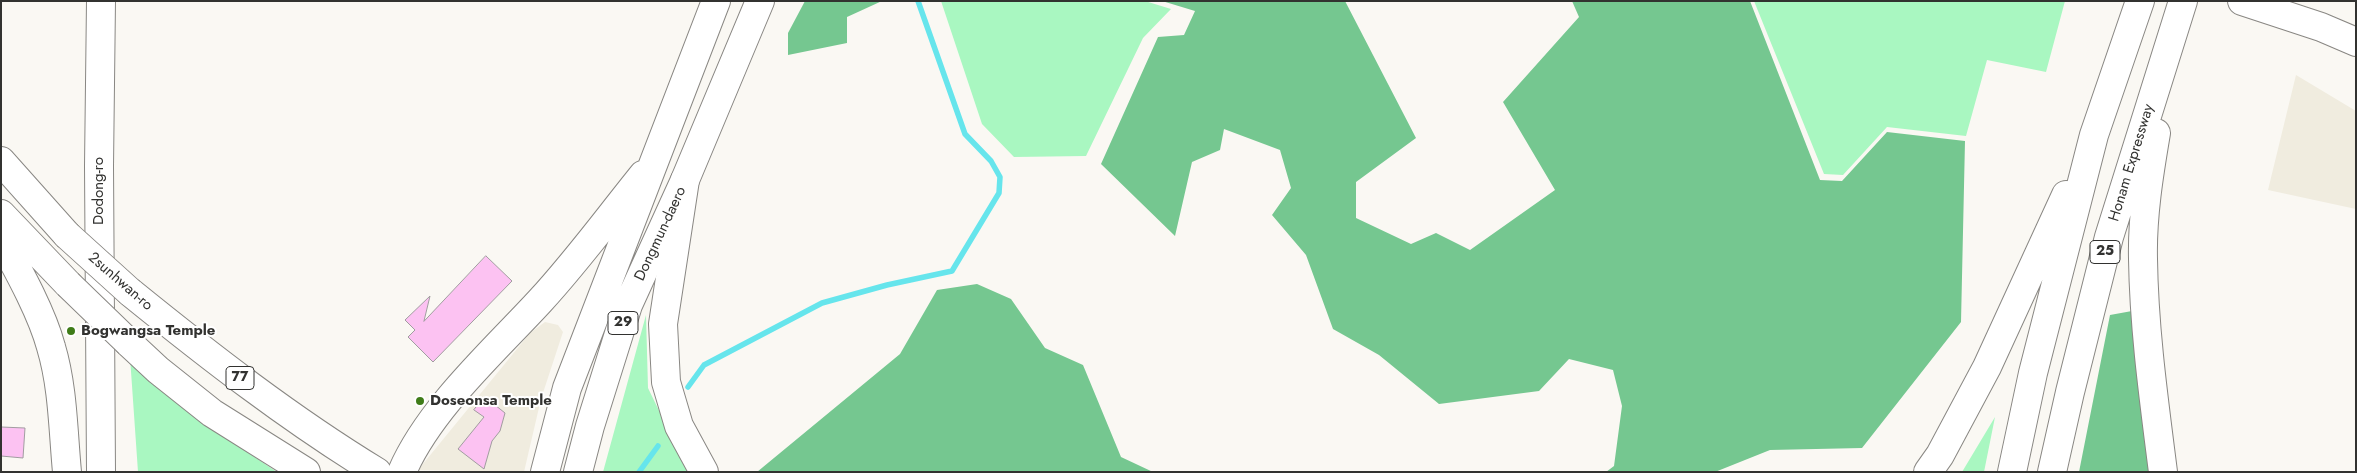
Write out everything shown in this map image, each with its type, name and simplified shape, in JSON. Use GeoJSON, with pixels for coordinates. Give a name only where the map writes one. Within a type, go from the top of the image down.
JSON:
{"type":"FeatureCollection","features":[{"type":"Feature","properties":{"kind":"main road","name":"Dodong-ro"},"geometry":{"type":"LineString","coordinates":[[101,1],[99,166],[101,472]]}},
{"type":"Feature","properties":{"kind":"main road","name":"Dongmun-daero"},"geometry":{"type":"LineString","coordinates":[[545,472],[567,388],[658,158],[716,1]]}},
{"type":"Feature","properties":{"kind":"main road","name":"Dongmun-daero"},"geometry":{"type":"LineString","coordinates":[[578,472],[590,426],[628,306],[685,180],[760,1]]}},
{"type":"Feature","properties":{"kind":"main road","name":"25"},"geometry":{"type":"LineString","coordinates":[[2012,472],[2033,373],[2094,135],[2140,1]]}},
{"type":"Feature","properties":{"kind":"main road","name":"Honam Expressway"},"geometry":{"type":"LineString","coordinates":[[2052,472],[2109,237],[2183,1]]}},
{"type":"Feature","properties":{"kind":"main road"},"geometry":{"type":"LineString","coordinates":[[2242,1],[2278,12],[2356,42]]}},
{"type":"Feature","properties":{"kind":"main road"},"geometry":{"type":"LineString","coordinates":[[2163,472],[2148,360],[2143,257],[2147,187],[2172,35]]}},
{"type":"Feature","properties":{"kind":"main road"},"geometry":{"type":"LineString","coordinates":[[1928,472],[1940,456],[1987,366],[2094,135]]}},
{"type":"Feature","properties":{"kind":"main road","name":"Dongmun-daero"},"geometry":{"type":"LineString","coordinates":[[402,472],[409,455],[437,414],[495,348],[541,300],[658,158]]}},
{"type":"Feature","properties":{"kind":"main road","name":"2sunhwan-ro"},"geometry":{"type":"LineString","coordinates":[[1,161],[67,235],[130,292],[229,370],[366,465]]}},
{"type":"Feature","properties":{"kind":"main road"},"geometry":{"type":"LineString","coordinates":[[685,180],[663,324],[666,382],[679,426],[704,472]]}},
{"type":"Feature","properties":{"kind":"main road"},"geometry":{"type":"LineString","coordinates":[[1,214],[68,284],[158,370],[212,413],[306,472]]}},
{"type":"Feature","properties":{"kind":"main road"},"geometry":{"type":"LineString","coordinates":[[1,239],[19,272],[51,346],[61,395],[67,472]]}},
{"type":"Feature","properties":{"kind":"shaded area"},"geometry":{"type":"Polygon","coordinates":[[[2296,75],[2356,111],[2356,209],[2268,190],[2296,75]]]}},
{"type":"Feature","properties":{"kind":"shaded area"},"geometry":{"type":"Polygon","coordinates":[[[545,322],[558,325],[563,332],[541,399],[524,472],[418,470],[530,333],[545,322]]]}},
{"type":"Feature","properties":{"kind":"green space"},"geometry":{"type":"Polygon","coordinates":[[[805,1],[882,1],[847,17],[847,43],[788,55],[788,33],[805,1]]]}},
{"type":"Feature","properties":{"kind":"green space"},"geometry":{"type":"Polygon","coordinates":[[[941,1],[1145,1],[1171,9],[1143,38],[1086,156],[1014,157],[982,124],[941,1]]]}},
{"type":"Feature","properties":{"kind":"green space"},"geometry":{"type":"Polygon","coordinates":[[[1162,1],[1345,1],[1416,138],[1356,182],[1356,218],[1411,244],[1436,233],[1470,250],[1555,190],[1503,102],[1579,17],[1572,1],[1750,1],[1820,180],[1842,181],[1887,132],[1965,141],[1961,322],[1862,448],[1770,450],[1715,472],[1606,472],[1614,466],[1622,406],[1613,370],[1569,359],[1539,391],[1439,404],[1379,355],[1333,329],[1306,255],[1272,215],[1291,188],[1280,150],[1224,129],[1220,150],[1192,162],[1175,236],[1101,164],[1158,37],[1184,35],[1195,11],[1162,1]]]}},
{"type":"Feature","properties":{"kind":"green space"},"geometry":{"type":"Polygon","coordinates":[[[1754,1],[2065,1],[2046,72],[1987,60],[1966,136],[1887,127],[1843,175],[1824,174],[1754,1]]]}},
{"type":"Feature","properties":{"kind":"green space"},"geometry":{"type":"Polygon","coordinates":[[[977,284],[1011,299],[1045,348],[1083,365],[1121,457],[1153,472],[757,472],[900,354],[937,290],[977,284]]]}},
{"type":"Feature","properties":{"kind":"green space"},"geometry":{"type":"Polygon","coordinates":[[[2132,311],[2156,472],[2079,472],[2110,315],[2132,311]]]}},
{"type":"Feature","properties":{"kind":"green space"},"geometry":{"type":"Polygon","coordinates":[[[646,315],[648,388],[689,472],[603,472],[646,315]]]}},
{"type":"Feature","properties":{"kind":"green space"},"geometry":{"type":"Polygon","coordinates":[[[130,357],[232,442],[277,472],[138,472],[130,357]]]}},
{"type":"Feature","properties":{"kind":"green space"},"geometry":{"type":"Polygon","coordinates":[[[1995,417],[1984,472],[1962,472],[1995,417]]]}},
{"type":"Feature","properties":{"kind":"building"},"geometry":{"type":"Polygon","coordinates":[[[486,256],[512,281],[433,362],[408,337],[415,330],[405,320],[430,296],[424,321],[486,256]]]}},
{"type":"Feature","properties":{"kind":"building"},"geometry":{"type":"Polygon","coordinates":[[[485,397],[505,413],[500,431],[492,441],[484,469],[458,449],[484,417],[474,410],[485,397]]]}},
{"type":"Feature","properties":{"kind":"building"},"geometry":{"type":"Polygon","coordinates":[[[1,427],[25,428],[23,458],[1,456],[1,427]]]}},
{"type":"Feature","properties":{"kind":"waterway"},"geometry":{"type":"LineString","coordinates":[[688,387],[704,365],[822,303],[887,285],[952,271],[999,193],[1000,177],[991,161],[965,134],[918,1]]}},
{"type":"Feature","properties":{"kind":"waterway"},"geometry":{"type":"LineString","coordinates":[[639,472],[658,446]]}},
{"type":"Feature","properties":{"kind":"place","name":"Bogwangsa Temple"},"geometry":{"type":"Point","coordinates":[71,331]}},
{"type":"Feature","properties":{"kind":"place","name":"Doseonsa Temple"},"geometry":{"type":"Point","coordinates":[420,401]}}]}
